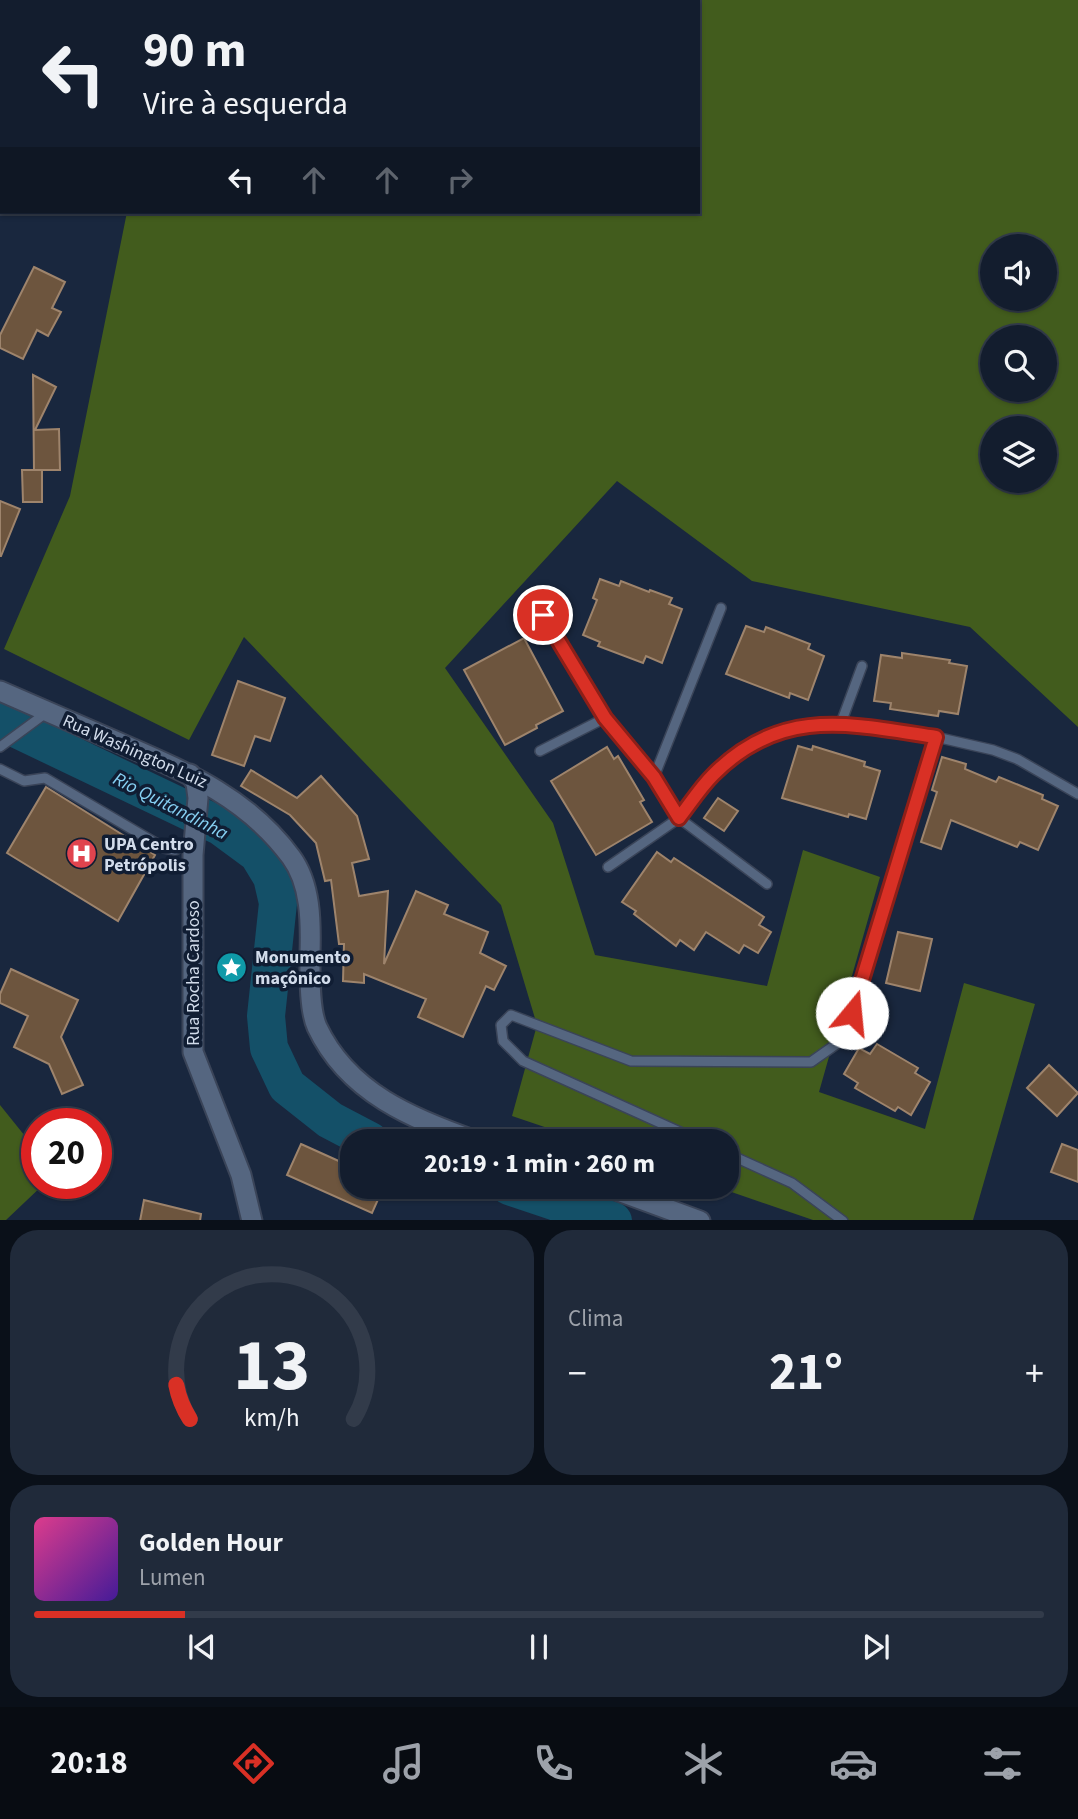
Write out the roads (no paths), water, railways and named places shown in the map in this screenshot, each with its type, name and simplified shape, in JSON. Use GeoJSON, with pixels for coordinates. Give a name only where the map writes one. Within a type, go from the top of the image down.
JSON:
{"type":"FeatureCollection","features":[{"type":"Feature","properties":{"kind":"main road","name":"Rua Washington Luiz"},"geometry":{"type":"LineString","coordinates":[[0,691],[190,774],[247,809],[273,835],[293,859],[304,885],[311,923],[310,979],[316,1025],[337,1060],[372,1093],[436,1129]]}},
{"type":"Feature","properties":{"kind":"main road","name":"Rua Rocha Cardoso"},"geometry":{"type":"LineString","coordinates":[[190,774],[196,783],[198,798],[194,840],[192,1052],[241,1175],[252,1220]]}},
{"type":"Feature","properties":{"kind":"main road"},"geometry":{"type":"LineString","coordinates":[[198,798],[208,793],[222,792]]}},
{"type":"Feature","properties":{"kind":"main road"},"geometry":{"type":"LineString","coordinates":[[641,1199],[700,1220]]}},
{"type":"Feature","properties":{"kind":"lane"},"geometry":{"type":"LineString","coordinates":[[654,777],[721,608]]}},
{"type":"Feature","properties":{"kind":"lane"},"geometry":{"type":"LineString","coordinates":[[543,615],[605,718],[654,777],[679,818],[767,884]]}},
{"type":"Feature","properties":{"kind":"lane"},"geometry":{"type":"LineString","coordinates":[[841,723],[862,666]]}},
{"type":"Feature","properties":{"kind":"lane"},"geometry":{"type":"LineString","coordinates":[[0,747],[48,712]]}},
{"type":"Feature","properties":{"kind":"lane"},"geometry":{"type":"LineString","coordinates":[[540,751],[605,718]]}},
{"type":"Feature","properties":{"kind":"lane"},"geometry":{"type":"LineString","coordinates":[[608,867],[679,818],[712,776],[735,755],[763,737],[788,729],[841,723],[936,737],[993,750],[1017,759],[1078,794]]}},
{"type":"Feature","properties":{"kind":"lane"},"geometry":{"type":"LineString","coordinates":[[673,1129],[523,1061],[503,1041],[501,1025],[511,1015],[631,1061],[811,1062],[845,1038],[936,737]]}},
{"type":"Feature","properties":{"kind":"lane"},"geometry":{"type":"LineString","coordinates":[[0,769],[24,781],[45,778],[164,848],[175,850],[194,840]]}},
{"type":"Feature","properties":{"kind":"lane"},"geometry":{"type":"LineString","coordinates":[[739,1159],[792,1183],[843,1220]]}},
{"type":"Feature","properties":{"kind":"waterway","name":"Rio Quitandinha"},"geometry":{"type":"LineString","coordinates":[[0,721],[220,826],[258,854],[272,877],[278,903],[266,1016],[269,1048],[287,1086],[330,1120],[347,1129]]}},
{"type":"Feature","properties":{"kind":"waterway","name":"Rio Quitandinha"},"geometry":{"type":"LineString","coordinates":[[548,1199],[610,1220]]}},
{"type":"Feature","properties":{"kind":"place","name":"UPA Centro Petrópolis"},"geometry":{"type":"Point","coordinates":[81,854]}},
{"type":"Feature","properties":{"kind":"place","name":"Monumento maçônico"},"geometry":{"type":"Point","coordinates":[232,967]}}]}
